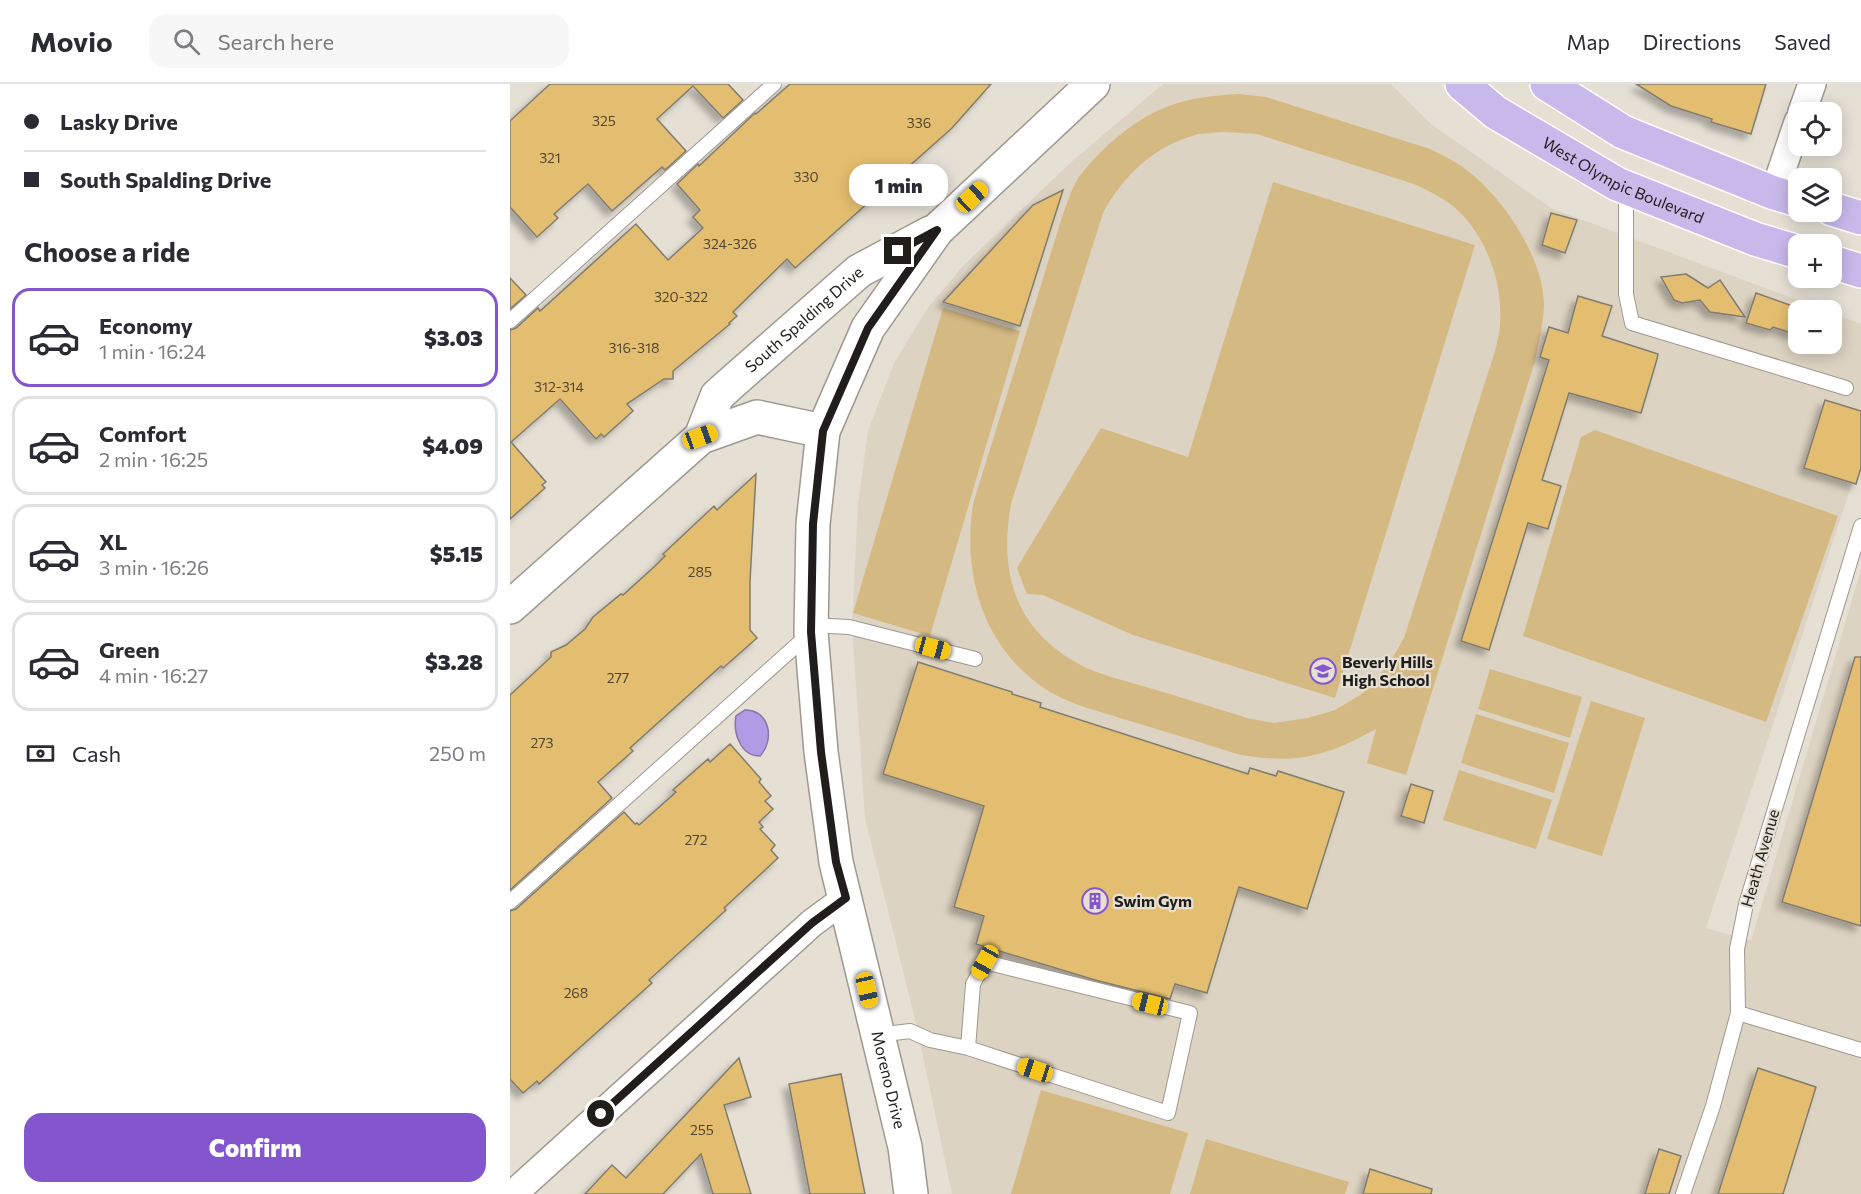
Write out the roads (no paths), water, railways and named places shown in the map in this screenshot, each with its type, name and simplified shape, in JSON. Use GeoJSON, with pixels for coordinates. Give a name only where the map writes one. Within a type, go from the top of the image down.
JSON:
{"type":"FeatureCollection","features":[{"type":"Feature","properties":{"kind":"main road","name":"West Olympic Boulevard"},"geometry":{"type":"LineString","coordinates":[[1462,84],[1495,112],[1626,187],[1755,239],[1788,249]]}},
{"type":"Feature","properties":{"kind":"main road"},"geometry":{"type":"LineString","coordinates":[[1546,84],[1623,132],[1786,196]]}},
{"type":"Feature","properties":{"kind":"main road"},"geometry":{"type":"LineString","coordinates":[[1842,212],[1861,218]]}},
{"type":"Feature","properties":{"kind":"main road"},"geometry":{"type":"LineString","coordinates":[[1842,265],[1861,271]]}},
{"type":"Feature","properties":{"kind":"street","name":"South Spalding Drive"},"geometry":{"type":"LineString","coordinates":[[510,607],[700,437],[758,417],[823,431],[868,328],[937,230],[1093,84]]}},
{"type":"Feature","properties":{"kind":"street"},"geometry":{"type":"LineString","coordinates":[[1806,102],[1812,84]]}},
{"type":"Feature","properties":{"kind":"street"},"geometry":{"type":"LineString","coordinates":[[1786,196],[1792,156]]}},
{"type":"Feature","properties":{"kind":"street","name":"South Spalding Drive"},"geometry":{"type":"LineString","coordinates":[[700,437],[717,396],[743,373],[859,272],[937,230]]}},
{"type":"Feature","properties":{"kind":"street","name":"Moreno Drive"},"geometry":{"type":"LineString","coordinates":[[823,431],[813,524],[811,628],[821,752],[836,862],[904,1147],[911,1194]]}},
{"type":"Feature","properties":{"kind":"street"},"geometry":{"type":"LineString","coordinates":[[513,1194],[812,923],[846,898]]}},
{"type":"Feature","properties":{"kind":"lane"},"geometry":{"type":"LineString","coordinates":[[510,321],[774,84]]}},
{"type":"Feature","properties":{"kind":"lane"},"geometry":{"type":"LineString","coordinates":[[1626,187],[1626,294],[1632,323],[1846,388]]}},
{"type":"Feature","properties":{"kind":"lane","name":"Heath Avenue"},"geometry":{"type":"LineString","coordinates":[[1683,1194],[1713,1106],[1738,1013],[1737,949],[1746,904],[1861,526]]}},
{"type":"Feature","properties":{"kind":"lane"},"geometry":{"type":"LineString","coordinates":[[510,902],[811,628],[849,627],[975,659]]}},
{"type":"Feature","properties":{"kind":"lane"},"geometry":{"type":"LineString","coordinates":[[878,1035],[910,1031],[930,1040],[968,1048],[1168,1113],[1190,1013],[985,962],[973,984],[968,1048]]}},
{"type":"Feature","properties":{"kind":"lane"},"geometry":{"type":"LineString","coordinates":[[1738,1013],[1861,1050]]}},
{"type":"Feature","properties":{"kind":"place","name":"Beverly Hills High School"},"geometry":{"type":"Point","coordinates":[1323,671]}},
{"type":"Feature","properties":{"kind":"place","name":"Swim Gym"},"geometry":{"type":"Point","coordinates":[1095,901]}}]}
